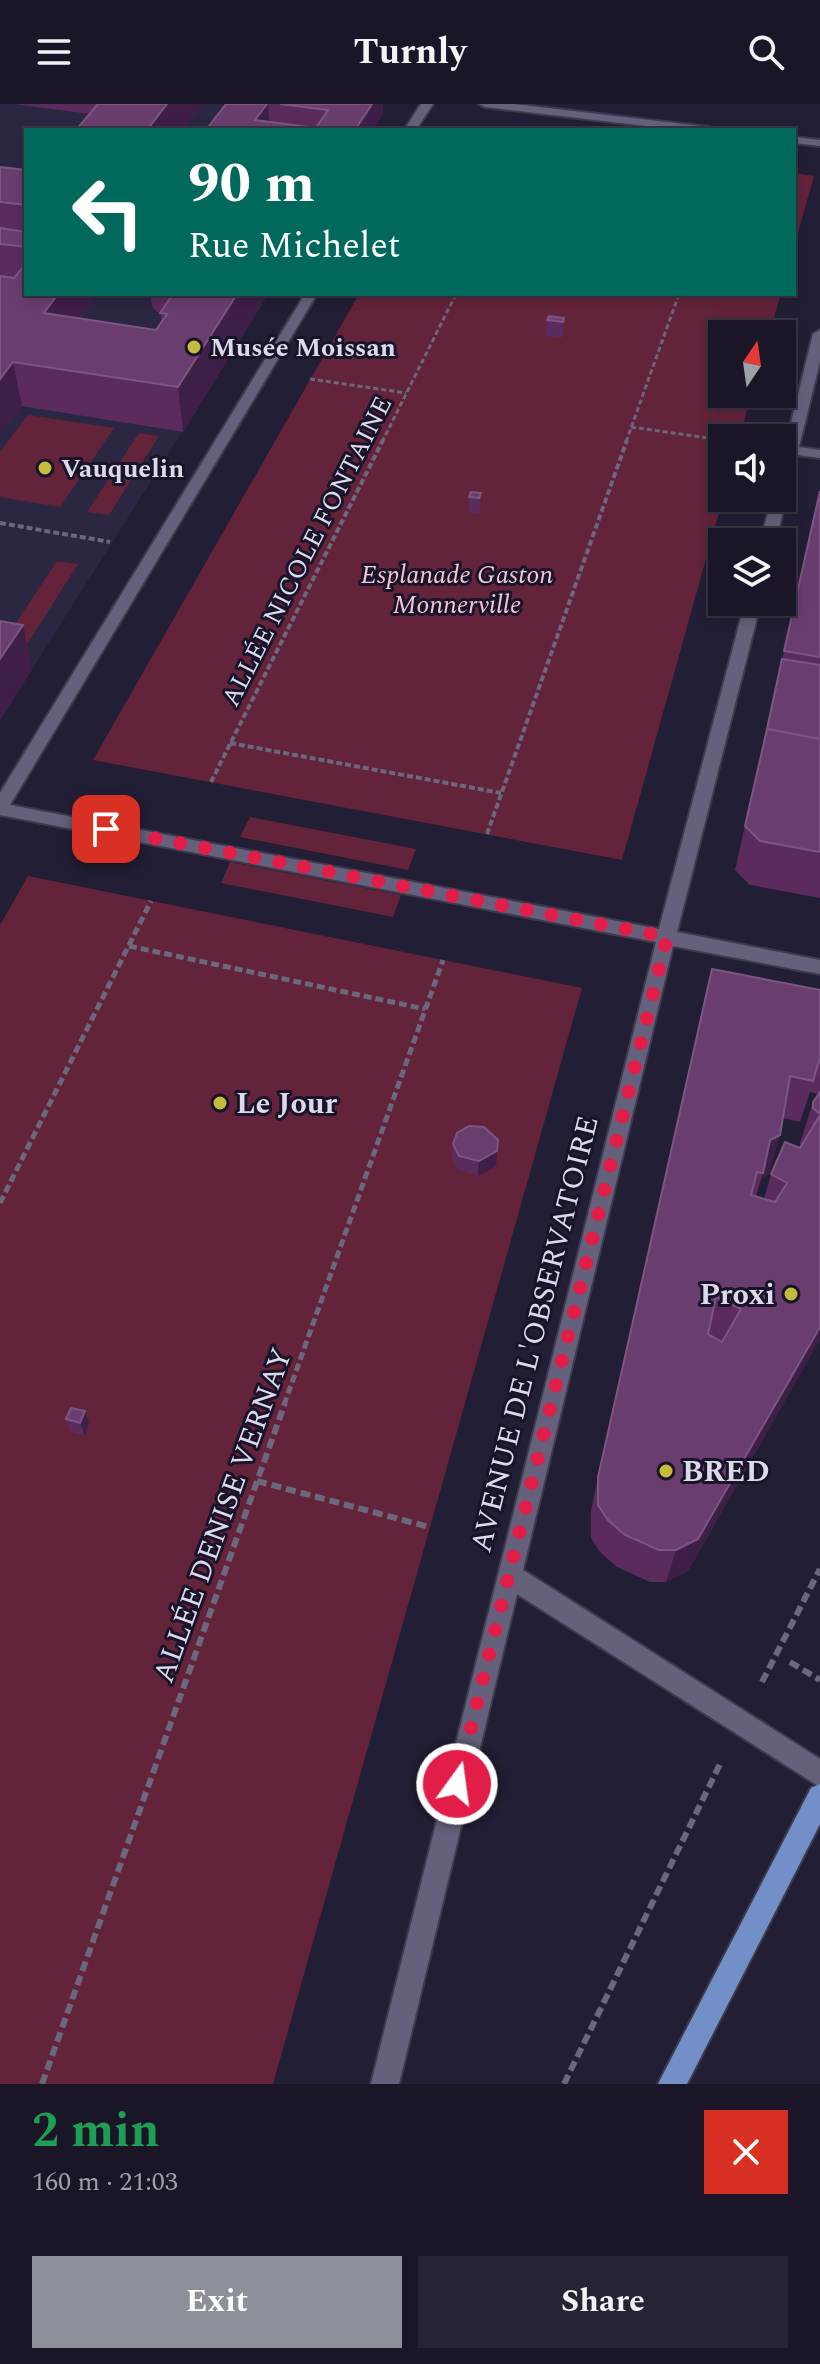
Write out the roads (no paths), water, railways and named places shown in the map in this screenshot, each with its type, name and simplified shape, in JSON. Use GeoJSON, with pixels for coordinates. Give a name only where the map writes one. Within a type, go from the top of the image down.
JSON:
{"type":"FeatureCollection","features":[{"type":"Feature","properties":{"kind":"main road"},"geometry":{"type":"LineString","coordinates":[[672,2084],[820,1797]]}},
{"type":"Feature","properties":{"kind":"street"},"geometry":{"type":"LineString","coordinates":[[411,128],[427,104]]}},
{"type":"Feature","properties":{"kind":"street"},"geometry":{"type":"LineString","coordinates":[[485,104],[692,128]]}},
{"type":"Feature","properties":{"kind":"street"},"geometry":{"type":"LineString","coordinates":[[796,140],[820,143]]}},
{"type":"Feature","properties":{"kind":"street"},"geometry":{"type":"LineString","coordinates":[[310,296],[0,808],[820,967]]}},
{"type":"Feature","properties":{"kind":"street"},"geometry":{"type":"LineString","coordinates":[[796,433],[820,334]]}},
{"type":"Feature","properties":{"kind":"street"},"geometry":{"type":"LineString","coordinates":[[796,451],[820,454]]}},
{"type":"Feature","properties":{"kind":"street","name":"AVENUE DE L'OBSERVATOIRE"},"geometry":{"type":"LineString","coordinates":[[385,2084],[508,1574],[749,616]]}},
{"type":"Feature","properties":{"kind":"street"},"geometry":{"type":"LineString","coordinates":[[508,1574],[820,1774]]}},
{"type":"Feature","properties":{"kind":"place","name":"Musée Moissan"},"geometry":{"type":"Point","coordinates":[194,347]}},
{"type":"Feature","properties":{"kind":"place","name":"Vauquelin"},"geometry":{"type":"Point","coordinates":[45,468]}},
{"type":"Feature","properties":{"kind":"place","name":"Le Jour"},"geometry":{"type":"Point","coordinates":[220,1103]}},
{"type":"Feature","properties":{"kind":"place","name":"Proxi"},"geometry":{"type":"Point","coordinates":[791,1294]}},
{"type":"Feature","properties":{"kind":"place","name":"BRED"},"geometry":{"type":"Point","coordinates":[666,1471]}},
{"type":"Feature","properties":{"kind":"park label","name":"Esplanade Gaston Monnerville"},"geometry":{"type":"Point","coordinates":[457,589]}}]}
